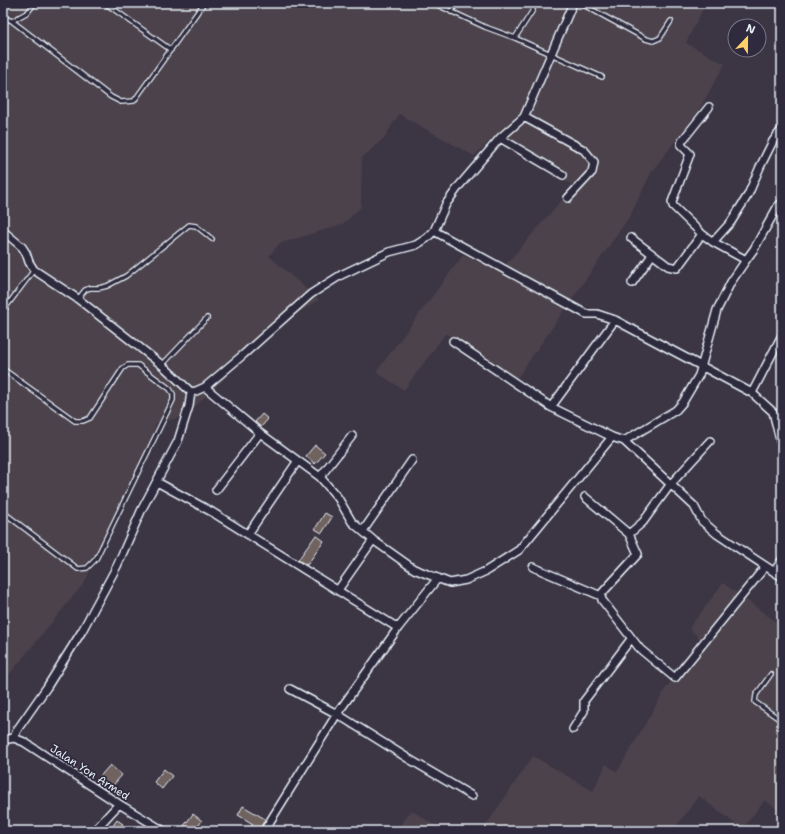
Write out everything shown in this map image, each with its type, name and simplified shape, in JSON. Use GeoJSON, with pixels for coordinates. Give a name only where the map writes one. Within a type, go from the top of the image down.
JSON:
{"type":"FeatureCollection","features":[{"type":"Feature","properties":{"kind":"street"},"geometry":{"type":"LineString","coordinates":[[191,392],[205,387],[311,294],[341,275],[389,252],[416,245],[428,238],[434,231],[446,204],[455,192],[500,138],[524,117],[573,3]]}},
{"type":"Feature","properties":{"kind":"street"},"geometry":{"type":"LineString","coordinates":[[709,107],[682,142],[681,145],[690,154],[672,202],[673,206],[702,234],[746,260]]}},
{"type":"Feature","properties":{"kind":"street"},"geometry":{"type":"LineString","coordinates":[[524,117],[584,150],[594,162],[592,172],[568,198]]}},
{"type":"Feature","properties":{"kind":"street"},"geometry":{"type":"LineString","coordinates":[[714,242],[731,222],[748,195],[760,166],[773,141],[782,129]]}},
{"type":"Feature","properties":{"kind":"street"},"geometry":{"type":"LineString","coordinates":[[500,138],[563,175]]}},
{"type":"Feature","properties":{"kind":"street"},"geometry":{"type":"LineString","coordinates":[[624,441],[676,410],[687,395],[702,367],[717,310],[731,282],[754,249],[778,206],[782,203]]}},
{"type":"Feature","properties":{"kind":"street"},"geometry":{"type":"LineString","coordinates":[[3,231],[22,247],[34,270],[78,299],[162,364],[191,392]]}},
{"type":"Feature","properties":{"kind":"street"},"geometry":{"type":"LineString","coordinates":[[434,231],[586,314],[597,314],[615,320],[752,393],[773,412],[782,448]]}},
{"type":"Feature","properties":{"kind":"street"},"geometry":{"type":"LineString","coordinates":[[631,238],[668,266],[677,268],[702,234]]}},
{"type":"Feature","properties":{"kind":"street"},"geometry":{"type":"LineString","coordinates":[[632,283],[652,255]]}},
{"type":"Feature","properties":{"kind":"street"},"geometry":{"type":"LineString","coordinates":[[551,407],[615,320]]}},
{"type":"Feature","properties":{"kind":"street"},"geometry":{"type":"LineString","coordinates":[[752,393],[782,334]]}},
{"type":"Feature","properties":{"kind":"street"},"geometry":{"type":"LineString","coordinates":[[453,341],[551,407],[612,437],[624,441],[694,506],[702,521],[717,534],[782,577]]}},
{"type":"Feature","properties":{"kind":"street"},"geometry":{"type":"LineString","coordinates":[[205,387],[260,433],[320,478],[338,498],[352,522],[373,540],[414,569],[450,583],[466,580],[486,571],[519,550],[612,437]]}},
{"type":"Feature","properties":{"kind":"street"},"geometry":{"type":"LineString","coordinates":[[3,740],[14,738],[17,730],[47,687],[82,631],[117,566],[142,509],[178,441],[189,406],[191,392]]}},
{"type":"Feature","properties":{"kind":"street"},"geometry":{"type":"LineString","coordinates":[[216,490],[260,433]]}},
{"type":"Feature","properties":{"kind":"street"},"geometry":{"type":"LineString","coordinates":[[320,478],[352,436]]}},
{"type":"Feature","properties":{"kind":"street"},"geometry":{"type":"LineString","coordinates":[[630,534],[643,522],[670,485],[710,441]]}},
{"type":"Feature","properties":{"kind":"street"},"geometry":{"type":"LineString","coordinates":[[363,531],[412,460]]}},
{"type":"Feature","properties":{"kind":"street"},"geometry":{"type":"LineString","coordinates":[[248,534],[297,462]]}},
{"type":"Feature","properties":{"kind":"street"},"geometry":{"type":"LineString","coordinates":[[157,482],[212,512],[398,628]]}},
{"type":"Feature","properties":{"kind":"street"},"geometry":{"type":"LineString","coordinates":[[585,497],[630,534],[638,554],[601,596]]}},
{"type":"Feature","properties":{"kind":"street"},"geometry":{"type":"LineString","coordinates":[[338,590],[373,540]]}},
{"type":"Feature","properties":{"kind":"street"},"geometry":{"type":"LineString","coordinates":[[774,572],[782,560]]}},
{"type":"Feature","properties":{"kind":"street"},"geometry":{"type":"LineString","coordinates":[[533,567],[601,596],[602,600],[631,639],[640,649],[674,678],[765,567]]}},
{"type":"Feature","properties":{"kind":"street"},"geometry":{"type":"LineString","coordinates":[[264,831],[337,714],[398,628],[438,578]]}},
{"type":"Feature","properties":{"kind":"street"},"geometry":{"type":"LineString","coordinates":[[573,729],[584,711],[584,701],[631,639]]}},
{"type":"Feature","properties":{"kind":"street"},"geometry":{"type":"LineString","coordinates":[[290,689],[337,714],[408,759],[472,796]]}},
{"type":"Feature","properties":{"kind":"street","name":"Jalan Yon Armed"},"geometry":{"type":"LineString","coordinates":[[14,738],[24,742],[119,804],[164,831]]}},
{"type":"Feature","properties":{"kind":"street"},"geometry":{"type":"LineString","coordinates":[[94,831],[119,804]]}},
{"type":"Feature","properties":{"kind":"lane"},"geometry":{"type":"LineString","coordinates":[[12,21],[28,12],[35,3]]}},
{"type":"Feature","properties":{"kind":"lane"},"geometry":{"type":"LineString","coordinates":[[104,3],[171,50]]}},
{"type":"Feature","properties":{"kind":"lane"},"geometry":{"type":"LineString","coordinates":[[3,17],[12,21],[111,97],[121,102],[134,101],[204,3]]}},
{"type":"Feature","properties":{"kind":"lane"},"geometry":{"type":"LineString","coordinates":[[433,3],[485,27],[516,38],[602,77]]}},
{"type":"Feature","properties":{"kind":"lane"},"geometry":{"type":"LineString","coordinates":[[451,12],[457,3]]}},
{"type":"Feature","properties":{"kind":"lane"},"geometry":{"type":"LineString","coordinates":[[516,38],[533,10],[533,3]]}},
{"type":"Feature","properties":{"kind":"lane"},"geometry":{"type":"LineString","coordinates":[[580,3],[646,39],[653,41],[660,38],[671,21]]}},
{"type":"Feature","properties":{"kind":"lane"},"geometry":{"type":"LineString","coordinates":[[78,299],[85,290],[107,286],[126,276],[189,225],[196,226],[212,239]]}},
{"type":"Feature","properties":{"kind":"lane"},"geometry":{"type":"LineString","coordinates":[[3,311],[34,270]]}},
{"type":"Feature","properties":{"kind":"lane"},"geometry":{"type":"LineString","coordinates":[[162,364],[207,318]]}},
{"type":"Feature","properties":{"kind":"lane"},"geometry":{"type":"LineString","coordinates":[[3,368],[75,421],[83,421],[90,418],[123,368],[128,365],[138,365],[170,388],[173,394],[173,400],[96,559],[87,568],[78,569],[3,512]]}},
{"type":"Feature","properties":{"kind":"lane"},"geometry":{"type":"LineString","coordinates":[[771,674],[756,695],[755,702],[782,721]]}},
{"type":"Feature","properties":{"kind":"shaded area"},"geometry":{"type":"Polygon","coordinates":[[[3,3],[706,3],[686,43],[725,64],[697,113],[652,171],[630,216],[515,381],[446,333],[404,390],[376,372],[463,255],[500,271],[574,186],[493,138],[474,156],[399,114],[384,138],[362,158],[361,207],[343,224],[279,244],[269,256],[319,300],[285,321],[184,417],[156,423],[135,486],[106,533],[85,582],[3,682],[3,3]]]}},
{"type":"Feature","properties":{"kind":"shaded area"},"geometry":{"type":"Polygon","coordinates":[[[723,583],[782,626],[782,699],[775,709],[782,715],[782,813],[765,800],[742,829],[699,796],[673,831],[482,831],[533,756],[593,791],[606,764],[617,772],[666,688],[703,642],[689,628],[723,583]]]}},
{"type":"Feature","properties":{"kind":"shaded area"},"geometry":{"type":"Polygon","coordinates":[[[411,810],[444,831],[396,831],[411,810]]]}},
{"type":"Feature","properties":{"kind":"building"},"geometry":{"type":"Polygon","coordinates":[[[262,414],[268,419],[261,427],[255,422],[262,414]]]}},
{"type":"Feature","properties":{"kind":"building"},"geometry":{"type":"Polygon","coordinates":[[[315,445],[325,453],[315,464],[306,456],[315,445]]]}},
{"type":"Feature","properties":{"kind":"building"},"geometry":{"type":"Polygon","coordinates":[[[325,513],[332,517],[322,533],[315,529],[325,513]]]}},
{"type":"Feature","properties":{"kind":"building"},"geometry":{"type":"Polygon","coordinates":[[[316,535],[324,541],[307,565],[298,560],[316,535]]]}},
{"type":"Feature","properties":{"kind":"building"},"geometry":{"type":"Polygon","coordinates":[[[110,765],[122,775],[108,791],[95,782],[110,765]]]}},
{"type":"Feature","properties":{"kind":"building"},"geometry":{"type":"Polygon","coordinates":[[[164,769],[172,776],[162,789],[154,782],[164,769]]]}},
{"type":"Feature","properties":{"kind":"building"},"geometry":{"type":"Polygon","coordinates":[[[243,806],[265,819],[259,831],[251,827],[253,824],[238,815],[243,806]]]}},
{"type":"Feature","properties":{"kind":"building"},"geometry":{"type":"Polygon","coordinates":[[[193,814],[202,821],[194,831],[180,831],[193,814]]]}},
{"type":"Feature","properties":{"kind":"building"},"geometry":{"type":"Polygon","coordinates":[[[117,820],[123,824],[121,826],[128,831],[109,831],[117,820]]]}}]}
